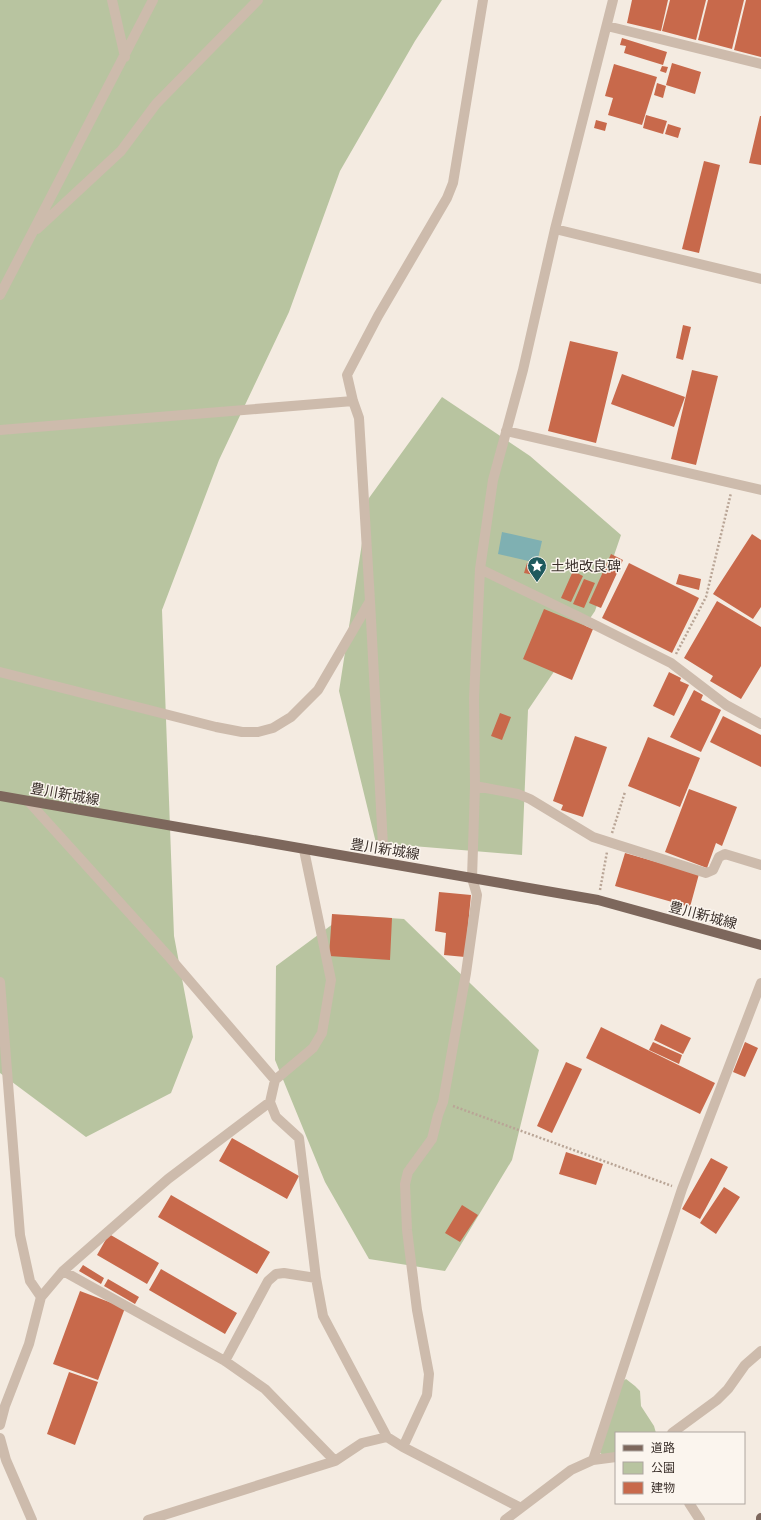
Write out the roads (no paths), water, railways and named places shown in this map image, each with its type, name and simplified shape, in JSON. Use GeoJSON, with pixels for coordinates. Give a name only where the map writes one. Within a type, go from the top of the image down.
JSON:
{"type":"FeatureCollection","features":[{"type":"Feature","properties":{"kind":"main road","name":"豊川新城線"},"geometry":{"type":"LineString","coordinates":[[0,796],[598,900],[761,945]]}},
{"type":"Feature","properties":{"kind":"street"},"geometry":{"type":"LineString","coordinates":[[112,0],[124,57]]}},
{"type":"Feature","properties":{"kind":"street"},"geometry":{"type":"LineString","coordinates":[[0,295],[153,0]]}},
{"type":"Feature","properties":{"kind":"street"},"geometry":{"type":"LineString","coordinates":[[31,235],[121,151],[156,104],[258,0]]}},
{"type":"Feature","properties":{"kind":"street"},"geometry":{"type":"LineString","coordinates":[[383,846],[359,418],[353,401],[347,374],[378,316],[447,198],[453,183],[483,0]]}},
{"type":"Feature","properties":{"kind":"street"},"geometry":{"type":"LineString","coordinates":[[403,1447],[427,1395],[429,1374],[417,1310],[407,1230],[404,1184],[408,1172],[432,1139],[438,1115],[444,1102],[466,973],[477,895],[472,878],[475,786],[474,698],[480,569],[493,480],[523,370],[555,229],[613,0]]}},
{"type":"Feature","properties":{"kind":"street"},"geometry":{"type":"LineString","coordinates":[[606,26],[761,64]]}},
{"type":"Feature","properties":{"kind":"street"},"geometry":{"type":"LineString","coordinates":[[555,229],[761,279]]}},
{"type":"Feature","properties":{"kind":"street"},"geometry":{"type":"LineString","coordinates":[[0,430],[353,401]]}},
{"type":"Feature","properties":{"kind":"street"},"geometry":{"type":"LineString","coordinates":[[506,431],[761,490]]}},
{"type":"Feature","properties":{"kind":"street"},"geometry":{"type":"LineString","coordinates":[[480,569],[579,616],[671,663],[726,705],[761,724]]}},
{"type":"Feature","properties":{"kind":"street"},"geometry":{"type":"LineString","coordinates":[[0,672],[216,727],[242,732],[258,732],[273,728],[291,717],[318,690],[370,601]]}},
{"type":"Feature","properties":{"kind":"street"},"geometry":{"type":"LineString","coordinates":[[475,786],[518,794],[530,799],[593,838],[706,873],[713,870],[719,857],[725,854],[761,865]]}},
{"type":"Feature","properties":{"kind":"street"},"geometry":{"type":"LineString","coordinates":[[29,802],[170,958],[275,1080]]}},
{"type":"Feature","properties":{"kind":"street"},"geometry":{"type":"LineString","coordinates":[[304,850],[331,980],[322,1033],[313,1048],[275,1080],[270,1102],[276,1117],[299,1138],[316,1278],[323,1316],[387,1437],[403,1447],[521,1508]]}},
{"type":"Feature","properties":{"kind":"street"},"geometry":{"type":"LineString","coordinates":[[0,982],[20,1235],[30,1281],[41,1296]]}},
{"type":"Feature","properties":{"kind":"street"},"geometry":{"type":"LineString","coordinates":[[593,1460],[682,1189],[761,983]]}},
{"type":"Feature","properties":{"kind":"street"},"geometry":{"type":"LineString","coordinates":[[0,1425],[5,1406],[29,1344],[41,1296],[63,1271],[168,1179],[270,1102]]}},
{"type":"Feature","properties":{"kind":"street"},"geometry":{"type":"LineString","coordinates":[[63,1271],[225,1361],[265,1389],[335,1461]]}},
{"type":"Feature","properties":{"kind":"street"},"geometry":{"type":"LineString","coordinates":[[225,1361],[268,1281],[276,1274],[284,1273],[316,1278]]}},
{"type":"Feature","properties":{"kind":"street"},"geometry":{"type":"LineString","coordinates":[[673,1432],[717,1400],[728,1389],[744,1365],[761,1351]]}},
{"type":"Feature","properties":{"kind":"street"},"geometry":{"type":"LineString","coordinates":[[148,1520],[335,1461],[362,1443],[387,1437]]}},
{"type":"Feature","properties":{"kind":"street"},"geometry":{"type":"LineString","coordinates":[[0,1438],[6,1460],[32,1520]]}},
{"type":"Feature","properties":{"kind":"street"},"geometry":{"type":"LineString","coordinates":[[505,1520],[571,1470],[593,1460],[615,1457]]}},
{"type":"Feature","properties":{"kind":"street"},"geometry":{"type":"LineString","coordinates":[[690,1504],[700,1520]]}},
{"type":"Feature","properties":{"kind":"water"},"geometry":{"type":"Polygon","coordinates":[[[502,532],[542,541],[537,563],[498,554],[502,532]]]}},
{"type":"Feature","properties":{"kind":"place","name":"土地改良碑"},"geometry":{"type":"Point","coordinates":[537,583]}}]}
